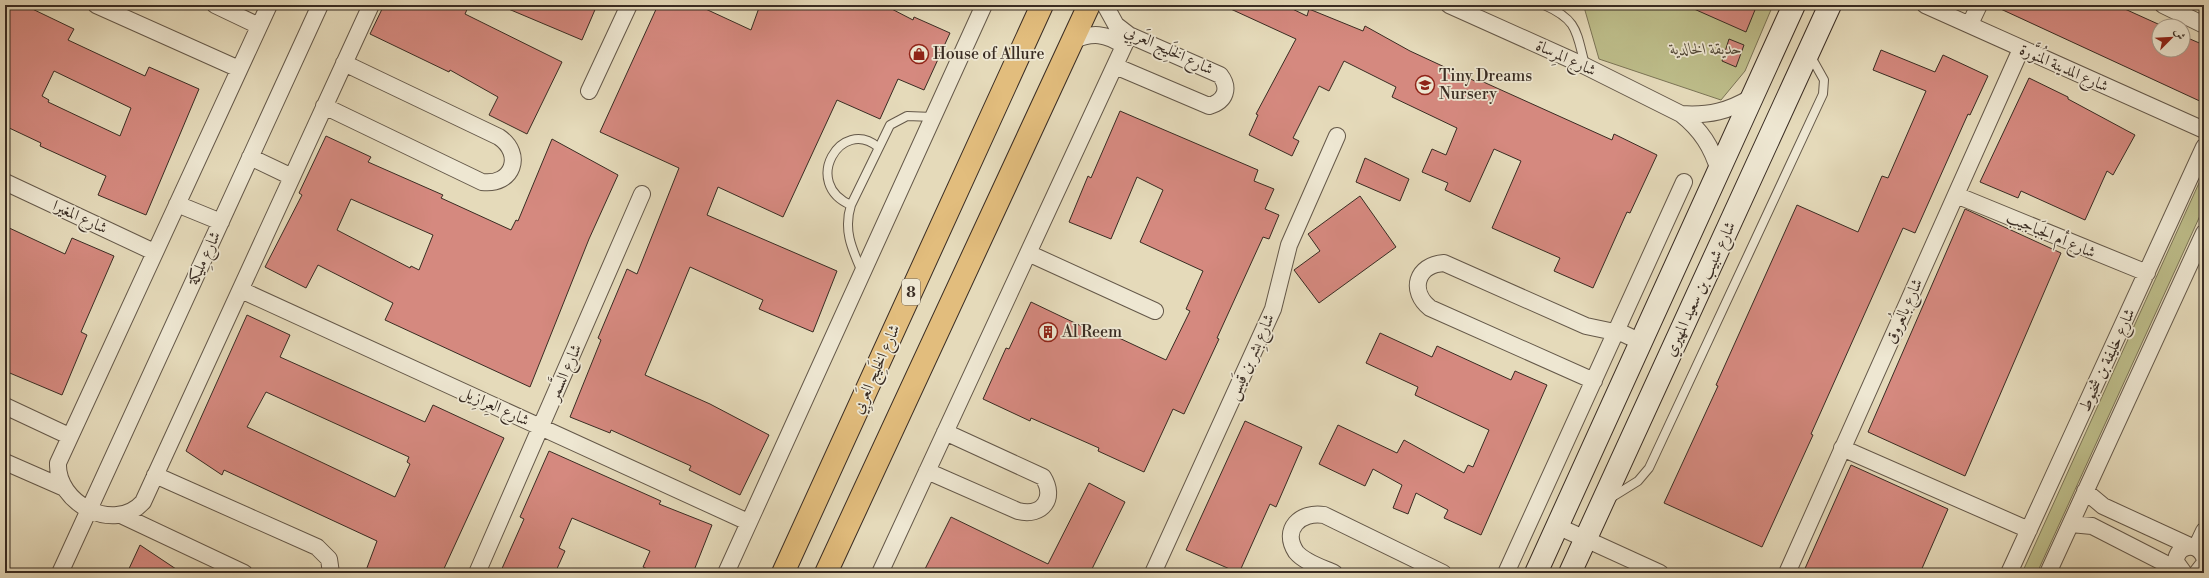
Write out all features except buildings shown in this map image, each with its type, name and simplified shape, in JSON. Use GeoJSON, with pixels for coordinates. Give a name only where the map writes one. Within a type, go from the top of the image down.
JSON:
{"type":"FeatureCollection","features":[{"type":"Feature","properties":{"kind":"highway"},"geometry":{"type":"LineString","coordinates":[[826,573],[1089,5]]}},
{"type":"Feature","properties":{"kind":"highway","name":"شارع الخَلِيج العَربِي"},"geometry":{"type":"LineString","coordinates":[[783,573],[1037,7]]}},
{"type":"Feature","properties":{"kind":"street"},"geometry":{"type":"LineString","coordinates":[[96,5],[239,70]]}},
{"type":"Feature","properties":{"kind":"street"},"geometry":{"type":"LineString","coordinates":[[215,5],[259,26]]}},
{"type":"Feature","properties":{"kind":"street"},"geometry":{"type":"LineString","coordinates":[[62,487],[57,472],[58,463],[69,436],[269,5]]}},
{"type":"Feature","properties":{"kind":"street","name":"شارع مِليكة"},"geometry":{"type":"LineString","coordinates":[[60,573],[320,5]]}},
{"type":"Feature","properties":{"kind":"street"},"geometry":{"type":"LineString","coordinates":[[122,515],[137,508],[142,502],[371,5]]}},
{"type":"Feature","properties":{"kind":"street"},"geometry":{"type":"LineString","coordinates":[[589,91],[629,5]]}},
{"type":"Feature","properties":{"kind":"street"},"geometry":{"type":"LineString","coordinates":[[726,573],[984,5]]}},
{"type":"Feature","properties":{"kind":"street","name":"شارع الخَلِيج العَربِي"},"geometry":{"type":"LineString","coordinates":[[1105,5],[1126,40]]}},
{"type":"Feature","properties":{"kind":"street","name":"شارع المِرساة"},"geometry":{"type":"LineString","coordinates":[[1449,5],[1585,66],[1681,114],[1695,125],[1706,139],[1714,154],[1719,171]]}},
{"type":"Feature","properties":{"kind":"street","name":"شارع شبيب بن سعيد المهيري"},"geometry":{"type":"LineString","coordinates":[[1536,573],[1794,5]]}},
{"type":"Feature","properties":{"kind":"street","name":"شارع شبيب بن سعيد المهيري"},"geometry":{"type":"LineString","coordinates":[[1570,573],[1830,5]]}},
{"type":"Feature","properties":{"kind":"street","name":"شارع المدينة المُنوَّرة"},"geometry":{"type":"LineString","coordinates":[[1925,5],[2204,130]]}},
{"type":"Feature","properties":{"kind":"street"},"geometry":{"type":"LineString","coordinates":[[1970,24],[1979,5]]}},
{"type":"Feature","properties":{"kind":"street"},"geometry":{"type":"LineString","coordinates":[[2163,5],[2204,25]]}},
{"type":"Feature","properties":{"kind":"street","name":"شارع الخَلِيج العَربِي"},"geometry":{"type":"LineString","coordinates":[[1072,41],[1084,35],[1099,34],[1126,40],[1220,75],[1225,81],[1226,90],[1224,98],[1213,104],[1201,104],[1114,66]]}},
{"type":"Feature","properties":{"kind":"street"},"geometry":{"type":"LineString","coordinates":[[880,573],[1126,40]]}},
{"type":"Feature","properties":{"kind":"street","name":"شارع بالعُروق"},"geometry":{"type":"LineString","coordinates":[[1787,573],[2021,49]]}},
{"type":"Feature","properties":{"kind":"street"},"geometry":{"type":"LineString","coordinates":[[324,106],[482,182],[497,182],[503,179],[512,167],[512,153],[509,146],[499,137],[344,63]]}},
{"type":"Feature","properties":{"kind":"street","name":"شارع المِرساة"},"geometry":{"type":"LineString","coordinates":[[1681,114],[1700,116],[1718,113],[1736,107],[1752,97]]}},
{"type":"Feature","properties":{"kind":"street","name":"شارع بِشر بن قَيس"},"geometry":{"type":"LineString","coordinates":[[1153,573],[1273,309],[1289,245],[1337,136]]}},
{"type":"Feature","properties":{"kind":"street","name":"شارع خليفة بن شخبوط"},"geometry":{"type":"LineString","coordinates":[[2009,573],[2204,147]]}},
{"type":"Feature","properties":{"kind":"street"},"geometry":{"type":"LineString","coordinates":[[250,158],[292,177]]}},
{"type":"Feature","properties":{"kind":"street","name":"شارع المغيرا"},"geometry":{"type":"LineString","coordinates":[[5,182],[154,252]]}},
{"type":"Feature","properties":{"kind":"street"},"geometry":{"type":"LineString","coordinates":[[1506,573],[1684,182]]}},
{"type":"Feature","properties":{"kind":"street","name":"شارع السَّمر"},"geometry":{"type":"LineString","coordinates":[[478,573],[642,194]]}},
{"type":"Feature","properties":{"kind":"street","name":"شارع أم الجَباجيب"},"geometry":{"type":"LineString","coordinates":[[1956,195],[2147,274]]}},
{"type":"Feature","properties":{"kind":"street"},"geometry":{"type":"LineString","coordinates":[[177,204],[221,222]]}},
{"type":"Feature","properties":{"kind":"street"},"geometry":{"type":"LineString","coordinates":[[2048,573],[2204,233]]}},
{"type":"Feature","properties":{"kind":"street"},"geometry":{"type":"LineString","coordinates":[[1028,253],[1155,310]]}},
{"type":"Feature","properties":{"kind":"street"},"geometry":{"type":"LineString","coordinates":[[1594,381],[1430,308],[1422,302],[1418,294],[1417,285],[1420,276],[1426,268],[1434,264],[1444,264],[1586,326],[1616,332],[1641,342]]}},
{"type":"Feature","properties":{"kind":"street","name":"شارع العِرازِيل"},"geometry":{"type":"LineString","coordinates":[[241,290],[748,522]]}},
{"type":"Feature","properties":{"kind":"street"},"geometry":{"type":"LineString","coordinates":[[5,406],[69,436]]}},
{"type":"Feature","properties":{"kind":"street"},"geometry":{"type":"LineString","coordinates":[[927,471],[1018,511],[1028,513],[1038,511],[1045,504],[1048,495],[1048,486],[1043,477],[945,432]]}},
{"type":"Feature","properties":{"kind":"street"},"geometry":{"type":"LineString","coordinates":[[1842,448],[2029,530]]}},
{"type":"Feature","properties":{"kind":"street"},"geometry":{"type":"LineString","coordinates":[[5,462],[62,487],[89,510],[122,515],[244,573]]}},
{"type":"Feature","properties":{"kind":"street"},"geometry":{"type":"LineString","coordinates":[[155,475],[317,547],[329,559],[331,573]]}},
{"type":"Feature","properties":{"kind":"street"},"geometry":{"type":"LineString","coordinates":[[2085,491],[2103,506],[2197,550]]}},
{"type":"Feature","properties":{"kind":"street"},"geometry":{"type":"LineString","coordinates":[[1334,573],[1306,559],[1294,548],[1291,533],[1295,523],[1303,516],[1313,513],[1324,515],[1443,573]]}},
{"type":"Feature","properties":{"kind":"street"},"geometry":{"type":"LineString","coordinates":[[2070,524],[2092,526],[2182,572]]}},
{"type":"Feature","properties":{"kind":"street"},"geometry":{"type":"LineString","coordinates":[[1557,526],[1660,573]]}},
{"type":"Feature","properties":{"kind":"street"},"geometry":{"type":"LineString","coordinates":[[2197,550],[2204,531]]}},
{"type":"Feature","properties":{"kind":"street"},"geometry":{"type":"LineString","coordinates":[[2182,572],[2176,562],[2178,553],[2181,549],[2197,550]]}},
{"type":"Feature","properties":{"kind":"street"},"geometry":{"type":"LineString","coordinates":[[2197,573],[2204,565]]}},
{"type":"Feature","properties":{"kind":"lane"},"geometry":{"type":"LineString","coordinates":[[1544,5],[1561,13],[1572,22],[1577,34],[1585,66]]}},
{"type":"Feature","properties":{"kind":"lane"},"geometry":{"type":"LineString","coordinates":[[1602,504],[1630,487],[1649,468],[1823,94],[1824,80],[1808,52]]}},
{"type":"Feature","properties":{"kind":"lane"},"geometry":{"type":"LineString","coordinates":[[862,272],[847,231],[848,215],[851,204],[886,131],[901,118],[912,116],[933,117]]}},
{"type":"Feature","properties":{"kind":"lane"},"geometry":{"type":"LineString","coordinates":[[851,204],[833,193],[829,185],[828,167],[830,158],[842,145],[859,138],[873,142],[878,147]]}},
{"type":"Feature","properties":{"kind":"green space","name":"حديقة الخالدية"},"geometry":{"type":"Polygon","coordinates":[[[1579,5],[1773,5],[1745,71],[1721,100],[1599,59],[1584,7],[1579,5]]]}},
{"type":"Feature","properties":{"kind":"green space"},"geometry":{"type":"Polygon","coordinates":[[[2204,172],[2204,207],[2037,573],[2022,573],[2204,172]]]}},
{"type":"Feature","properties":{"kind":"place","name":"House of Allure"},"geometry":{"type":"Point","coordinates":[919,54]}},
{"type":"Feature","properties":{"kind":"place","name":"Tiny Dreams Nursery"},"geometry":{"type":"Point","coordinates":[1425,85]}},
{"type":"Feature","properties":{"kind":"place","name":"Al Reem"},"geometry":{"type":"Point","coordinates":[1048,332]}}]}
